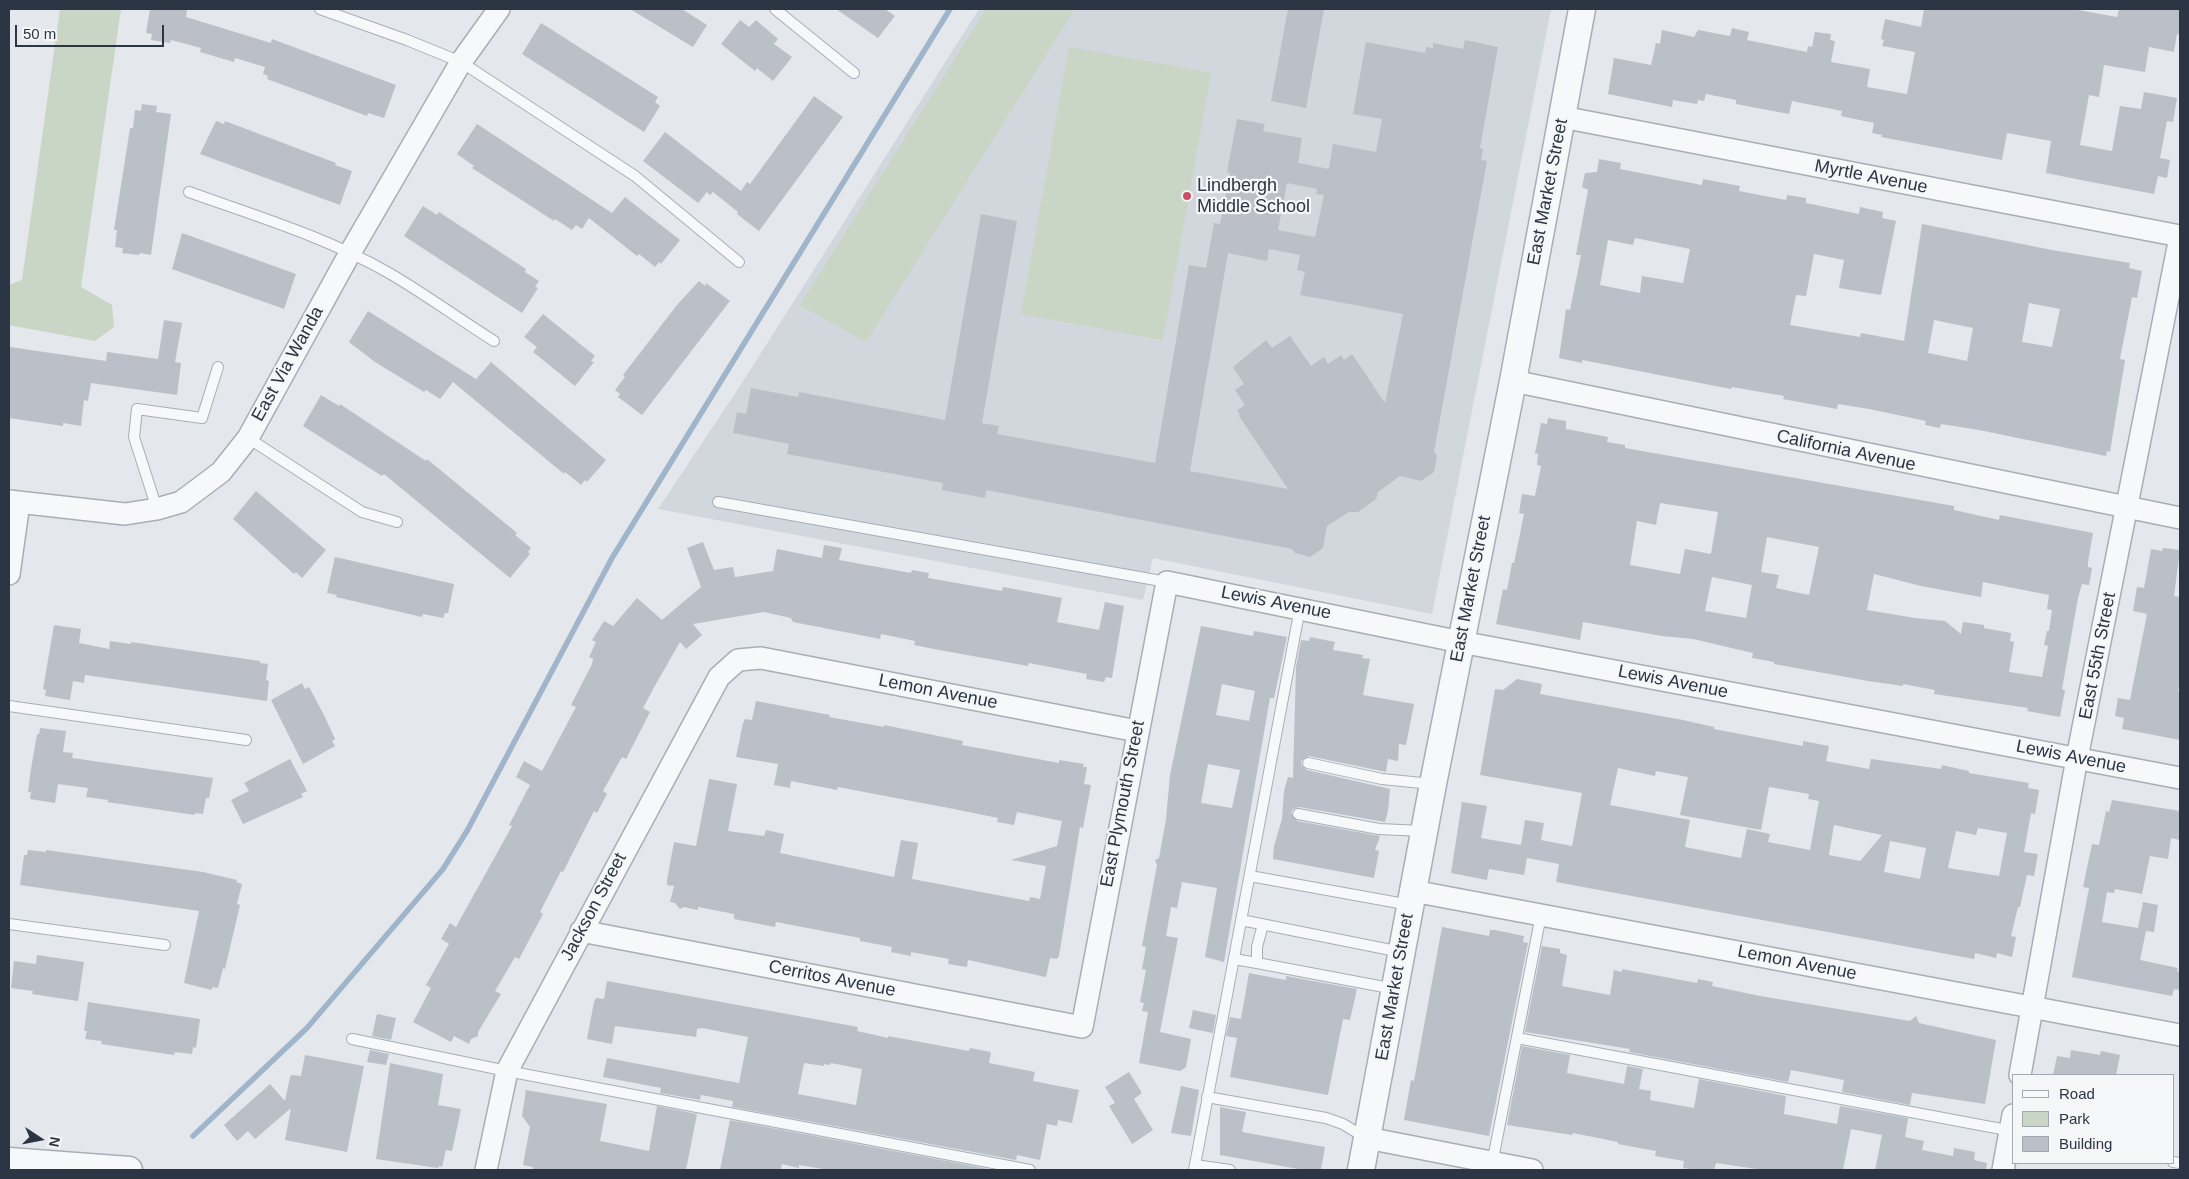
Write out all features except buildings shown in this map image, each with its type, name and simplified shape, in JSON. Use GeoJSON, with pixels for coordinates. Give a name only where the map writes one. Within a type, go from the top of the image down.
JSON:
{"type":"FeatureCollection","features":[{"type":"Feature","properties":{"kind":"street","name":"East Via Wanda"},"geometry":{"type":"LineString","coordinates":[[9,574],[14,502],[125,514],[157,509],[181,502],[221,472],[248,438],[350,253],[461,62],[499,9]]}},
{"type":"Feature","properties":{"kind":"street","name":"East Market Street"},"geometry":{"type":"LineString","coordinates":[[1361,1170],[1424,830],[1513,381],[1582,9]]}},
{"type":"Feature","properties":{"kind":"street","name":"Myrtle Avenue"},"geometry":{"type":"LineString","coordinates":[[1562,118],[2180,237]]}},
{"type":"Feature","properties":{"kind":"street","name":"East 55th Street"},"geometry":{"type":"LineString","coordinates":[[2020,1074],[2077,758],[2180,237]]}},
{"type":"Feature","properties":{"kind":"street","name":"California Avenue"},"geometry":{"type":"LineString","coordinates":[[1513,381],[2127,509],[2180,518]]}},
{"type":"Feature","properties":{"kind":"street","name":"Lewis Avenue"},"geometry":{"type":"LineString","coordinates":[[1167,582],[1461,642],[2180,778]]}},
{"type":"Feature","properties":{"kind":"street","name":"East Plymouth Street"},"geometry":{"type":"LineString","coordinates":[[1082,1027],[1137,730],[1167,582]]}},
{"type":"Feature","properties":{"kind":"street","name":"Lemon Avenue"},"geometry":{"type":"LineString","coordinates":[[738,660],[760,658],[1137,730]]}},
{"type":"Feature","properties":{"kind":"street","name":"Jackson Street"},"geometry":{"type":"LineString","coordinates":[[486,1170],[507,1071],[719,677],[738,660]]}},
{"type":"Feature","properties":{"kind":"street","name":"Lemon Avenue"},"geometry":{"type":"LineString","coordinates":[[1412,898],[1541,915],[2180,1035]]}},
{"type":"Feature","properties":{"kind":"street","name":"Cerritos Avenue"},"geometry":{"type":"LineString","coordinates":[[581,931],[1082,1027]]}},
{"type":"Feature","properties":{"kind":"street"},"geometry":{"type":"LineString","coordinates":[[2003,1170],[2012,1126]]}},
{"type":"Feature","properties":{"kind":"street"},"geometry":{"type":"LineString","coordinates":[[1367,1138],[1491,1166],[1532,1170]]}},
{"type":"Feature","properties":{"kind":"street"},"geometry":{"type":"LineString","coordinates":[[9,1161],[44,1167],[129,1170]]}},
{"type":"Feature","properties":{"kind":"lane"},"geometry":{"type":"LineString","coordinates":[[320,9],[461,62],[635,176],[739,262]]}},
{"type":"Feature","properties":{"kind":"lane"},"geometry":{"type":"LineString","coordinates":[[775,9],[854,73]]}},
{"type":"Feature","properties":{"kind":"lane"},"geometry":{"type":"LineString","coordinates":[[189,192],[310,235],[350,253],[389,273],[494,341]]}},
{"type":"Feature","properties":{"kind":"lane"},"geometry":{"type":"LineString","coordinates":[[157,509],[134,437],[137,409],[202,418],[218,366]]}},
{"type":"Feature","properties":{"kind":"lane"},"geometry":{"type":"LineString","coordinates":[[248,438],[362,512],[397,522]]}},
{"type":"Feature","properties":{"kind":"lane"},"geometry":{"type":"LineString","coordinates":[[718,502],[1167,582]]}},
{"type":"Feature","properties":{"kind":"lane"},"geometry":{"type":"LineString","coordinates":[[1230,1170],[1194,1167],[1300,608]]}},
{"type":"Feature","properties":{"kind":"lane"},"geometry":{"type":"LineString","coordinates":[[9,706],[246,740]]}},
{"type":"Feature","properties":{"kind":"lane"},"geometry":{"type":"LineString","coordinates":[[1308,763],[1382,779],[1433,784]]}},
{"type":"Feature","properties":{"kind":"lane"},"geometry":{"type":"LineString","coordinates":[[1298,814],[1379,829],[1424,830]]}},
{"type":"Feature","properties":{"kind":"lane"},"geometry":{"type":"LineString","coordinates":[[1250,876],[1412,898]]}},
{"type":"Feature","properties":{"kind":"lane"},"geometry":{"type":"LineString","coordinates":[[1491,1166],[1541,915]]}},
{"type":"Feature","properties":{"kind":"lane"},"geometry":{"type":"LineString","coordinates":[[1241,920],[1402,952]]}},
{"type":"Feature","properties":{"kind":"lane"},"geometry":{"type":"LineString","coordinates":[[9,924],[165,945]]}},
{"type":"Feature","properties":{"kind":"lane"},"geometry":{"type":"LineString","coordinates":[[1257,963],[1257,947],[1263,924]]}},
{"type":"Feature","properties":{"kind":"lane"},"geometry":{"type":"LineString","coordinates":[[1234,959],[1395,989]]}},
{"type":"Feature","properties":{"kind":"lane"},"geometry":{"type":"LineString","coordinates":[[1517,1038],[2012,1126]]}},
{"type":"Feature","properties":{"kind":"lane"},"geometry":{"type":"LineString","coordinates":[[352,1039],[507,1071],[1030,1170]]}},
{"type":"Feature","properties":{"kind":"lane"},"geometry":{"type":"LineString","coordinates":[[1208,1097],[1326,1118],[1343,1124],[1367,1138]]}},
{"type":"Feature","properties":{"kind":"shaded area","name":"Lindbergh Middle School"},"geometry":{"type":"Polygon","coordinates":[[[979,9],[1551,9],[1432,614],[1153,558],[1143,600],[658,509],[742,383],[979,9]]]}},
{"type":"Feature","properties":{"kind":"green space"},"geometry":{"type":"Polygon","coordinates":[[[60,9],[121,9],[81,287],[112,305],[114,327],[95,341],[9,325],[9,285],[22,280],[60,9]]]}},
{"type":"Feature","properties":{"kind":"green space"},"geometry":{"type":"Polygon","coordinates":[[[986,9],[1075,9],[866,342],[800,305],[986,9]]]}},
{"type":"Feature","properties":{"kind":"green space"},"geometry":{"type":"Polygon","coordinates":[[[1069,47],[1211,73],[1163,340],[1021,314],[1069,47]]]}},
{"type":"Feature","properties":{"kind":"waterway"},"geometry":{"type":"LineString","coordinates":[[193,1136],[307,1028],[443,869],[467,831],[612,558],[950,9]]}},
{"type":"Feature","properties":{"kind":"place","name":"Lindbergh Middle School"},"geometry":{"type":"Point","coordinates":[1187,196]}}]}
